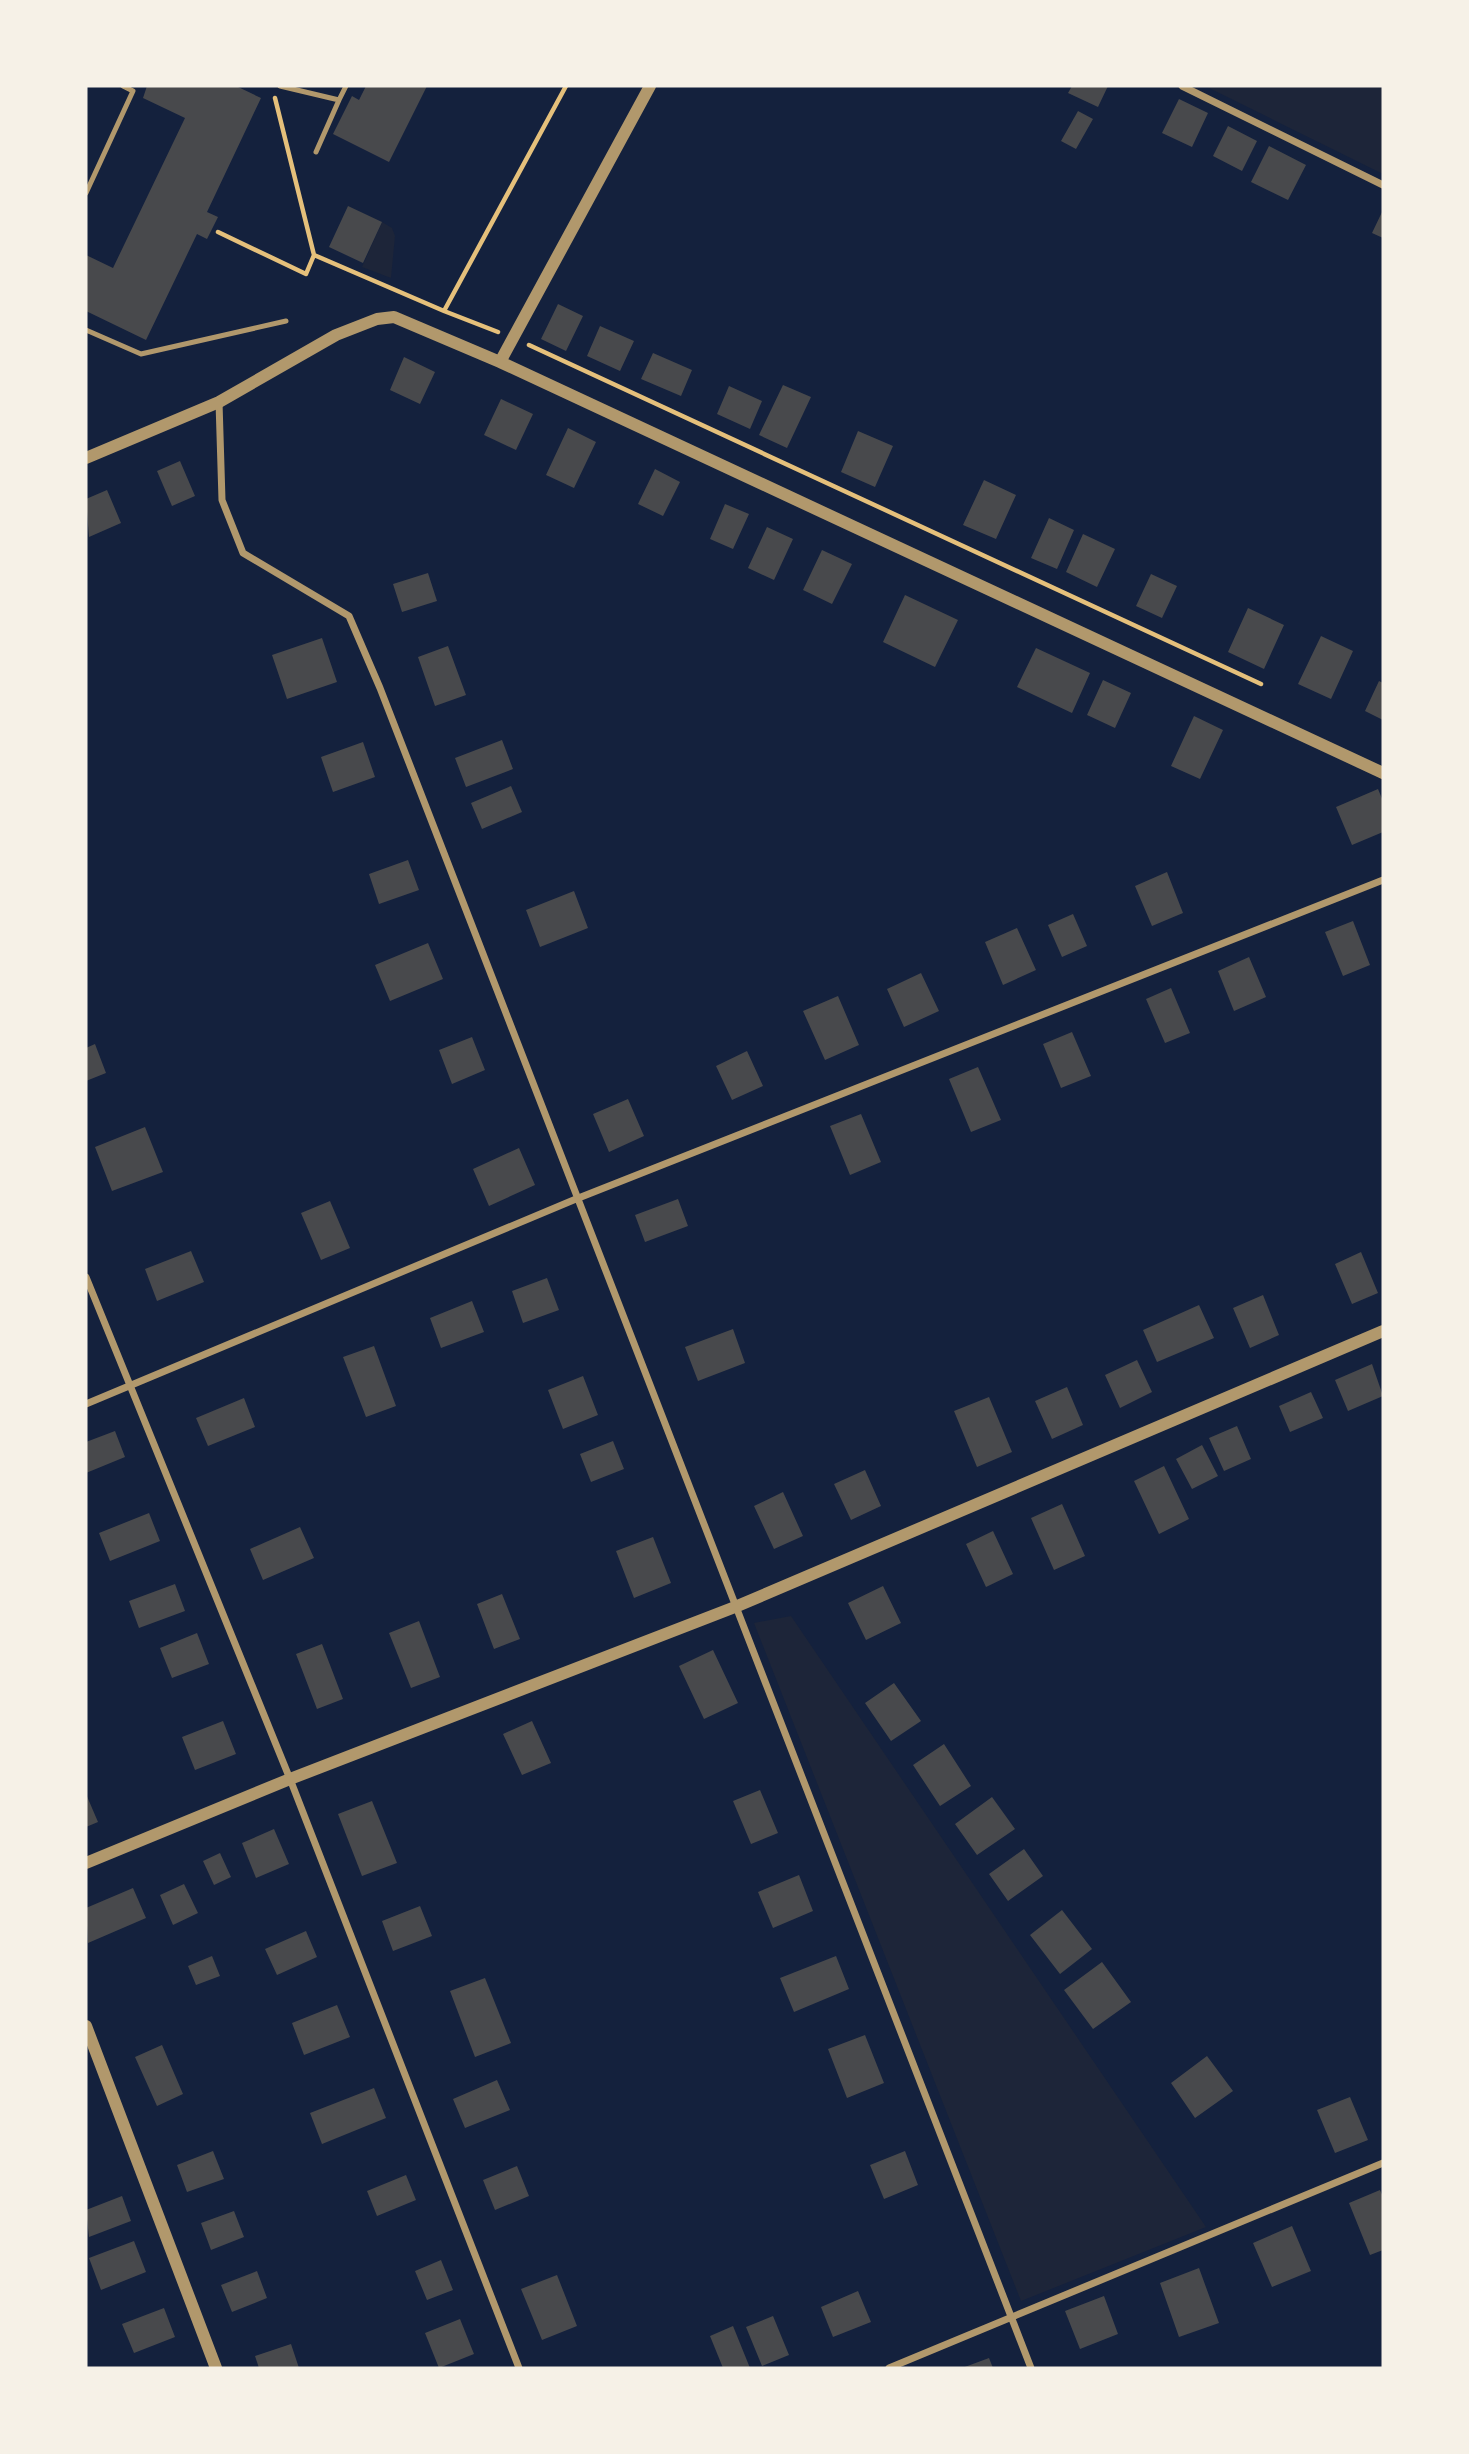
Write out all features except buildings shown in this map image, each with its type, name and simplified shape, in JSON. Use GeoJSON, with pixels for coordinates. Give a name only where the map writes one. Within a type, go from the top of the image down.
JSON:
{"type":"FeatureCollection","features":[{"type":"Feature","properties":{"kind":"street"},"geometry":{"type":"LineString","coordinates":[[500,362],[650,86]]}},
{"type":"Feature","properties":{"kind":"street"},"geometry":{"type":"LineString","coordinates":[[1182,86],[1383,185]]}},
{"type":"Feature","properties":{"kind":"street"},"geometry":{"type":"LineString","coordinates":[[86,458],[219,402],[336,335],[377,318],[394,317],[500,362],[1383,773]]}},
{"type":"Feature","properties":{"kind":"street"},"geometry":{"type":"LineString","coordinates":[[219,402],[222,500],[243,553],[349,616],[380,688],[1031,2368]]}},
{"type":"Feature","properties":{"kind":"street"},"geometry":{"type":"LineString","coordinates":[[86,1404],[576,1199],[1383,880]]}},
{"type":"Feature","properties":{"kind":"street"},"geometry":{"type":"LineString","coordinates":[[86,1277],[290,1779],[519,2368]]}},
{"type":"Feature","properties":{"kind":"street"},"geometry":{"type":"LineString","coordinates":[[86,1863],[290,1779],[735,1607],[1383,1331]]}},
{"type":"Feature","properties":{"kind":"street"},"geometry":{"type":"LineString","coordinates":[[86,2025],[216,2368]]}},
{"type":"Feature","properties":{"kind":"street"},"geometry":{"type":"LineString","coordinates":[[889,2368],[1383,2163]]}},
{"type":"Feature","properties":{"kind":"lane"},"geometry":{"type":"LineString","coordinates":[[86,193],[133,91],[123,86]]}},
{"type":"Feature","properties":{"kind":"lane"},"geometry":{"type":"LineString","coordinates":[[280,86],[339,100]]}},
{"type":"Feature","properties":{"kind":"lane"},"geometry":{"type":"LineString","coordinates":[[316,152],[346,86]]}},
{"type":"Feature","properties":{"kind":"lane"},"geometry":{"type":"LineString","coordinates":[[86,330],[141,354],[286,321]]}},
{"type":"Feature","properties":{"kind":"path"},"geometry":{"type":"LineString","coordinates":[[218,232],[306,274],[314,255],[272,86]]}},
{"type":"Feature","properties":{"kind":"path"},"geometry":{"type":"LineString","coordinates":[[444,311],[566,86]]}},
{"type":"Feature","properties":{"kind":"path"},"geometry":{"type":"LineString","coordinates":[[314,255],[513,338],[1261,684]]}},
{"type":"Feature","properties":{"kind":"shaded area"},"geometry":{"type":"Polygon","coordinates":[[[1205,86],[1383,86],[1383,174],[1205,86]]]}},
{"type":"Feature","properties":{"kind":"shaded area"},"geometry":{"type":"Polygon","coordinates":[[[382,222],[392,228],[395,236],[391,278],[362,267],[382,222]]]}},
{"type":"Feature","properties":{"kind":"shaded area"},"geometry":{"type":"Polygon","coordinates":[[[791,1616],[1206,2227],[1021,2301],[754,1623],[791,1616]]]}}]}
